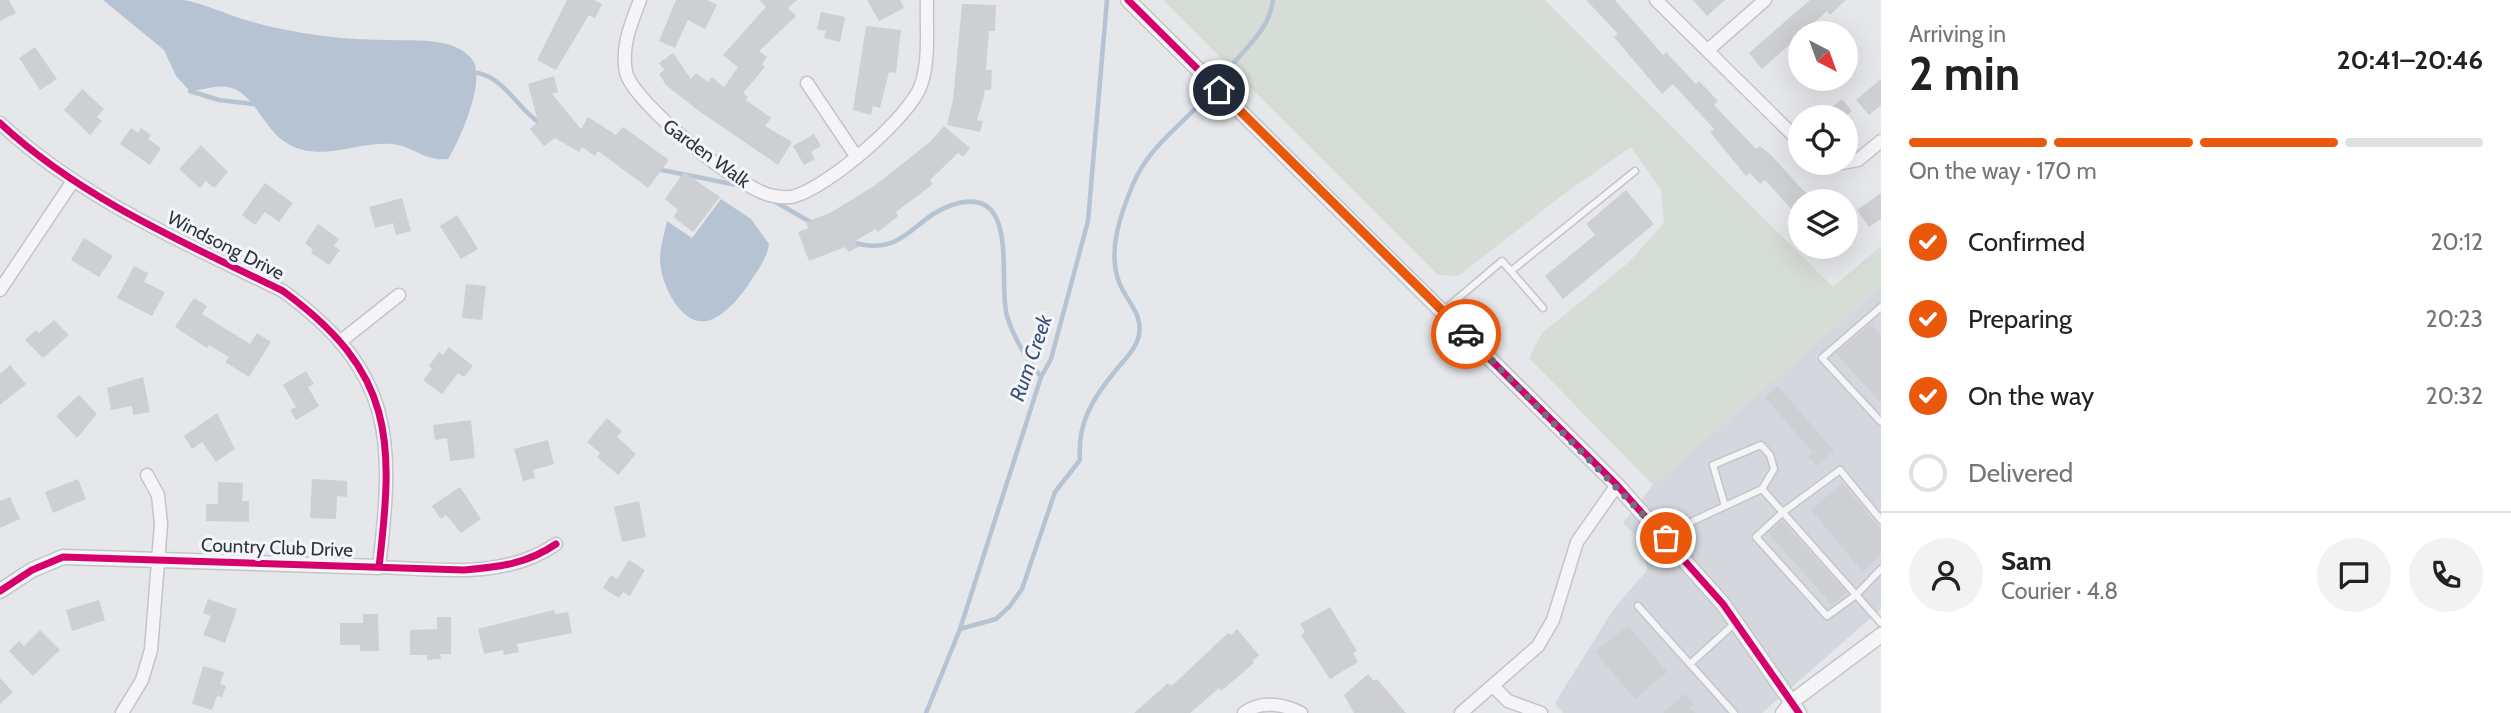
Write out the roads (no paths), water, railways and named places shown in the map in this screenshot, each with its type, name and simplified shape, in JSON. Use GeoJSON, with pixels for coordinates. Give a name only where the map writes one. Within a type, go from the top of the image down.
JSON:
{"type":"FeatureCollection","features":[{"type":"Feature","properties":{"kind":"street","name":"Garden Walk"},"geometry":{"type":"LineString","coordinates":[[640,0],[625,41],[626,74],[634,90],[658,117],[744,183],[772,196],[795,196],[825,180],[900,118],[921,86],[926,64],[927,0]]}},
{"type":"Feature","properties":{"kind":"street"},"geometry":{"type":"LineString","coordinates":[[1128,0],[1617,485],[1669,541],[1736,621],[1791,710],[1881,635]]}},
{"type":"Feature","properties":{"kind":"street"},"geometry":{"type":"LineString","coordinates":[[1656,0],[1788,130]]}},
{"type":"Feature","properties":{"kind":"street"},"geometry":{"type":"LineString","coordinates":[[1708,50],[1765,0]]}},
{"type":"Feature","properties":{"kind":"street"},"geometry":{"type":"LineString","coordinates":[[807,83],[856,156]]}},
{"type":"Feature","properties":{"kind":"street","name":"Windsong Drive"},"geometry":{"type":"LineString","coordinates":[[0,123],[23,145],[73,181],[283,292],[309,310],[341,341],[358,363],[375,400],[387,446],[386,502],[379,566]]}},
{"type":"Feature","properties":{"kind":"street"},"geometry":{"type":"LineString","coordinates":[[1858,158],[1881,141]]}},
{"type":"Feature","properties":{"kind":"street"},"geometry":{"type":"LineString","coordinates":[[0,290],[73,181]]}},
{"type":"Feature","properties":{"kind":"street"},"geometry":{"type":"LineString","coordinates":[[341,341],[399,295]]}},
{"type":"Feature","properties":{"kind":"street"},"geometry":{"type":"LineString","coordinates":[[122,713],[142,680],[151,650],[160,514],[158,495],[147,475]]}},
{"type":"Feature","properties":{"kind":"street"},"geometry":{"type":"LineString","coordinates":[[1461,713],[1538,646],[1553,620],[1577,541],[1617,485]]}},
{"type":"Feature","properties":{"kind":"street","name":"Country Club Drive"},"geometry":{"type":"LineString","coordinates":[[0,591],[32,570],[63,558],[464,570],[503,567],[536,558],[556,544]]}},
{"type":"Feature","properties":{"kind":"street"},"geometry":{"type":"LineString","coordinates":[[1493,686],[1508,701],[1541,713]]}},
{"type":"Feature","properties":{"kind":"street"},"geometry":{"type":"LineString","coordinates":[[1244,713],[1263,704],[1291,708],[1301,713]]}},
{"type":"Feature","properties":{"kind":"lane"},"geometry":{"type":"LineString","coordinates":[[1511,271],[1635,171]]}},
{"type":"Feature","properties":{"kind":"lane"},"geometry":{"type":"LineString","coordinates":[[1443,311],[1502,261],[1543,308]]}},
{"type":"Feature","properties":{"kind":"lane"},"geometry":{"type":"LineString","coordinates":[[1881,307],[1822,358],[1881,422]]}},
{"type":"Feature","properties":{"kind":"lane"},"geometry":{"type":"LineString","coordinates":[[1669,541],[1693,521],[1762,489],[1774,469],[1770,455],[1761,445],[1713,465],[1725,506]]}},
{"type":"Feature","properties":{"kind":"lane"},"geometry":{"type":"LineString","coordinates":[[1881,520],[1840,470],[1783,512],[1756,537],[1827,616],[1856,595],[1881,569]]}},
{"type":"Feature","properties":{"kind":"lane"},"geometry":{"type":"LineString","coordinates":[[1762,489],[1881,623]]}},
{"type":"Feature","properties":{"kind":"lane"},"geometry":{"type":"LineString","coordinates":[[1638,606],[1734,713]]}},
{"type":"Feature","properties":{"kind":"lane"},"geometry":{"type":"LineString","coordinates":[[1690,664],[1736,621]]}},
{"type":"Feature","properties":{"kind":"water"},"geometry":{"type":"Polygon","coordinates":[[[103,0],[183,0],[266,26],[301,33],[445,44],[464,52],[472,59],[476,68],[470,109],[448,159],[433,158],[392,144],[315,152],[302,150],[281,139],[237,90],[214,87],[190,91],[176,76],[164,50],[103,0]]]}},
{"type":"Feature","properties":{"kind":"water"},"geometry":{"type":"Polygon","coordinates":[[[721,199],[751,219],[769,244],[762,264],[726,311],[713,319],[698,321],[682,312],[670,295],[661,269],[662,245],[667,221],[692,238],[721,199]]]}},
{"type":"Feature","properties":{"kind":"waterway","name":"Rum Creek"},"geometry":{"type":"LineString","coordinates":[[926,713],[960,629],[1041,377],[1051,359],[1088,221],[1107,0]]}},
{"type":"Feature","properties":{"kind":"waterway"},"geometry":{"type":"LineString","coordinates":[[960,629],[996,619],[1022,589],[1055,492],[1080,460],[1081,434],[1088,412],[1100,391],[1138,340],[1139,320],[1119,282],[1114,258],[1120,220],[1133,184],[1146,160],[1206,98],[1265,25],[1273,0]]}},
{"type":"Feature","properties":{"kind":"waterway"},"geometry":{"type":"LineString","coordinates":[[478,73],[496,81],[541,124]]}},
{"type":"Feature","properties":{"kind":"waterway"},"geometry":{"type":"LineString","coordinates":[[190,91],[219,100],[253,104]]}},
{"type":"Feature","properties":{"kind":"waterway"},"geometry":{"type":"LineString","coordinates":[[657,169],[737,185]]}},
{"type":"Feature","properties":{"kind":"waterway"},"geometry":{"type":"LineString","coordinates":[[774,201],[812,223]]}},
{"type":"Feature","properties":{"kind":"waterway"},"geometry":{"type":"LineString","coordinates":[[851,242],[869,246],[896,241],[938,211],[952,205],[974,202],[989,208],[998,221],[1002,239],[1007,316],[1017,341],[1041,377]]}}]}
